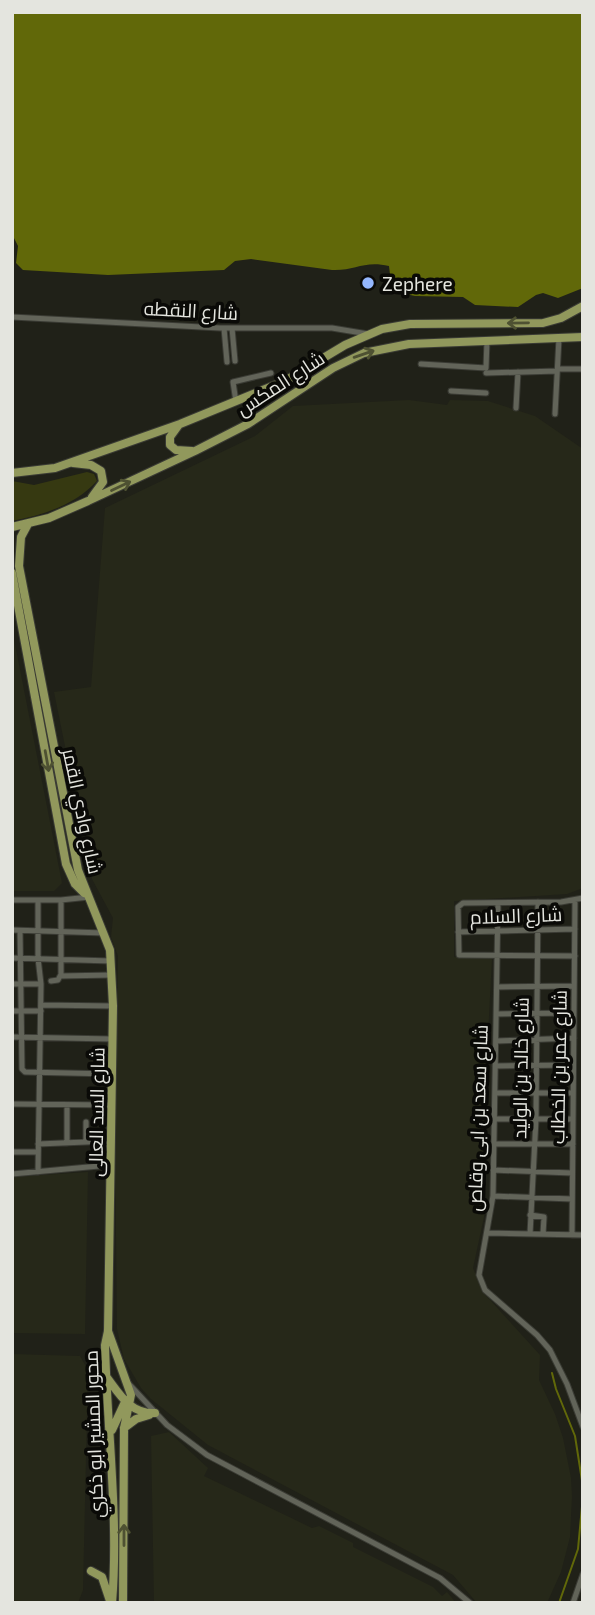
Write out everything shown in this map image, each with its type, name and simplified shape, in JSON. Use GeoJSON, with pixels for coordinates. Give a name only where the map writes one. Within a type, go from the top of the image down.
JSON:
{"type":"FeatureCollection","features":[{"type":"Feature","properties":{"kind":"main road","name":"شارع المكس"},"geometry":{"type":"LineString","coordinates":[[12,472],[40,471],[70,463],[180,424],[285,381],[345,345],[389,327],[410,324],[543,323],[581,309]]}},
{"type":"Feature","properties":{"kind":"main road","name":"شارع المكس"},"geometry":{"type":"LineString","coordinates":[[12,527],[28,524],[88,501],[195,451],[248,424],[354,357],[398,345],[583,337]]}},
{"type":"Feature","properties":{"kind":"main road"},"geometry":{"type":"LineString","coordinates":[[180,424],[170,437],[170,445],[176,450],[195,451]]}},
{"type":"Feature","properties":{"kind":"main road"},"geometry":{"type":"LineString","coordinates":[[70,463],[91,465],[101,471],[103,482],[88,501]]}},
{"type":"Feature","properties":{"kind":"main road","name":"شارع وادي القمر"},"geometry":{"type":"LineString","coordinates":[[28,524],[18,551],[19,566],[76,863],[80,880],[89,897]]}},
{"type":"Feature","properties":{"kind":"main road","name":"شارع وادي القمر"},"geometry":{"type":"LineString","coordinates":[[12,573],[65,864],[75,884],[89,897]]}},
{"type":"Feature","properties":{"kind":"main road","name":"شارع السد العالى"},"geometry":{"type":"LineString","coordinates":[[89,897],[104,933],[113,975],[108,1331]]}},
{"type":"Feature","properties":{"kind":"main road","name":"محور المشير ابو ذكري"},"geometry":{"type":"LineString","coordinates":[[108,1331],[105,1345],[114,1571],[111,1603]]}},
{"type":"Feature","properties":{"kind":"main road","name":"محور المشير ابو ذكري"},"geometry":{"type":"LineString","coordinates":[[108,1331],[126,1380],[129,1402],[124,1428],[123,1603]]}},
{"type":"Feature","properties":{"kind":"main road"},"geometry":{"type":"LineString","coordinates":[[106,1375],[129,1402],[142,1412],[154,1413]]}},
{"type":"Feature","properties":{"kind":"main road"},"geometry":{"type":"LineString","coordinates":[[110,1434],[129,1402]]}},
{"type":"Feature","properties":{"kind":"main road"},"geometry":{"type":"LineString","coordinates":[[124,1428],[141,1417],[154,1413]]}},
{"type":"Feature","properties":{"kind":"main road"},"geometry":{"type":"LineString","coordinates":[[90,1571],[102,1577],[111,1603]]}},
{"type":"Feature","properties":{"kind":"street","name":"شارع النقطه"},"geometry":{"type":"LineString","coordinates":[[13,317],[224,328],[332,328],[368,334]]}},
{"type":"Feature","properties":{"kind":"street"},"geometry":{"type":"LineString","coordinates":[[224,328],[227,362]]}},
{"type":"Feature","properties":{"kind":"street"},"geometry":{"type":"LineString","coordinates":[[232,328],[235,361]]}},
{"type":"Feature","properties":{"kind":"street"},"geometry":{"type":"LineString","coordinates":[[555,414],[559,338]]}},
{"type":"Feature","properties":{"kind":"street"},"geometry":{"type":"LineString","coordinates":[[486,370],[487,341]]}},
{"type":"Feature","properties":{"kind":"street"},"geometry":{"type":"LineString","coordinates":[[421,365],[518,372],[583,369]]}},
{"type":"Feature","properties":{"kind":"street"},"geometry":{"type":"LineString","coordinates":[[516,408],[518,372]]}},
{"type":"Feature","properties":{"kind":"street"},"geometry":{"type":"LineString","coordinates":[[236,402],[233,382],[271,373]]}},
{"type":"Feature","properties":{"kind":"street"},"geometry":{"type":"LineString","coordinates":[[451,391],[486,393]]}},
{"type":"Feature","properties":{"kind":"street"},"geometry":{"type":"LineString","coordinates":[[12,900],[89,897]]}},
{"type":"Feature","properties":{"kind":"street"},"geometry":{"type":"LineString","coordinates":[[575,956],[461,956],[457,953],[458,907],[463,903],[538,902],[583,898]]}},
{"type":"Feature","properties":{"kind":"street"},"geometry":{"type":"LineString","coordinates":[[38,900],[37,931],[41,984],[38,1172]]}},
{"type":"Feature","properties":{"kind":"street"},"geometry":{"type":"LineString","coordinates":[[51,981],[58,980],[61,976],[61,900]]}},
{"type":"Feature","properties":{"kind":"street","name":"شارع عمر بن الخطاب"},"geometry":{"type":"LineString","coordinates":[[572,1235],[575,900]]}},
{"type":"Feature","properties":{"kind":"street","name":"شارع سعد بن ابى وقاص"},"geometry":{"type":"LineString","coordinates":[[498,902],[493,1196],[480,1268],[481,1283],[544,1342],[567,1384],[583,1427]]}},
{"type":"Feature","properties":{"kind":"street","name":"شارع خالد بن الوليد"},"geometry":{"type":"LineString","coordinates":[[530,1234],[536,1119],[538,902]]}},
{"type":"Feature","properties":{"kind":"street","name":"شارع السلام"},"geometry":{"type":"LineString","coordinates":[[457,932],[575,929]]}},
{"type":"Feature","properties":{"kind":"street"},"geometry":{"type":"LineString","coordinates":[[12,930],[104,933]]}},
{"type":"Feature","properties":{"kind":"street"},"geometry":{"type":"LineString","coordinates":[[20,931],[16,958],[20,984],[21,1067],[25,1072],[111,1074]]}},
{"type":"Feature","properties":{"kind":"street"},"geometry":{"type":"LineString","coordinates":[[16,958],[112,961]]}},
{"type":"Feature","properties":{"kind":"street"},"geometry":{"type":"LineString","coordinates":[[61,976],[113,975]]}},
{"type":"Feature","properties":{"kind":"street"},"geometry":{"type":"LineString","coordinates":[[12,984],[41,984]]}},
{"type":"Feature","properties":{"kind":"street"},"geometry":{"type":"LineString","coordinates":[[497,986],[574,986]]}},
{"type":"Feature","properties":{"kind":"street"},"geometry":{"type":"LineString","coordinates":[[12,1011],[113,1006]]}},
{"type":"Feature","properties":{"kind":"street"},"geometry":{"type":"LineString","coordinates":[[496,1014],[574,1013]]}},
{"type":"Feature","properties":{"kind":"street"},"geometry":{"type":"LineString","coordinates":[[12,1037],[113,1039]]}},
{"type":"Feature","properties":{"kind":"street"},"geometry":{"type":"LineString","coordinates":[[496,1041],[574,1038]]}},
{"type":"Feature","properties":{"kind":"street"},"geometry":{"type":"LineString","coordinates":[[574,1050],[583,1051]]}},
{"type":"Feature","properties":{"kind":"street"},"geometry":{"type":"LineString","coordinates":[[495,1066],[573,1065]]}},
{"type":"Feature","properties":{"kind":"street"},"geometry":{"type":"LineString","coordinates":[[573,1082],[583,1083]]}},
{"type":"Feature","properties":{"kind":"street"},"geometry":{"type":"LineString","coordinates":[[495,1093],[573,1093]]}},
{"type":"Feature","properties":{"kind":"street"},"geometry":{"type":"LineString","coordinates":[[12,1104],[110,1105]]}},
{"type":"Feature","properties":{"kind":"street"},"geometry":{"type":"LineString","coordinates":[[67,1105],[67,1143]]}},
{"type":"Feature","properties":{"kind":"street"},"geometry":{"type":"LineString","coordinates":[[494,1119],[573,1119]]}},
{"type":"Feature","properties":{"kind":"street"},"geometry":{"type":"LineString","coordinates":[[86,1122],[86,1142]]}},
{"type":"Feature","properties":{"kind":"street"},"geometry":{"type":"LineString","coordinates":[[38,1144],[110,1141]]}},
{"type":"Feature","properties":{"kind":"street"},"geometry":{"type":"LineString","coordinates":[[494,1144],[534,1144],[583,1150]]}},
{"type":"Feature","properties":{"kind":"street"},"geometry":{"type":"LineString","coordinates":[[12,1152],[38,1152]]}},
{"type":"Feature","properties":{"kind":"street"},"geometry":{"type":"LineString","coordinates":[[12,1174],[110,1165]]}},
{"type":"Feature","properties":{"kind":"street"},"geometry":{"type":"LineString","coordinates":[[494,1170],[572,1173]]}},
{"type":"Feature","properties":{"kind":"street"},"geometry":{"type":"LineString","coordinates":[[493,1196],[572,1199]]}},
{"type":"Feature","properties":{"kind":"street"},"geometry":{"type":"LineString","coordinates":[[530,1215],[544,1217],[543,1234]]}},
{"type":"Feature","properties":{"kind":"street"},"geometry":{"type":"LineString","coordinates":[[488,1233],[583,1235]]}},
{"type":"Feature","properties":{"kind":"street"},"geometry":{"type":"LineString","coordinates":[[126,1380],[154,1413],[207,1455],[440,1578],[470,1603]]}},
{"type":"Feature","properties":{"kind":"street"},"geometry":{"type":"LineString","coordinates":[[573,1603],[583,1574]]}},
{"type":"Feature","properties":{"kind":"shaded area"},"geometry":{"type":"Polygon","coordinates":[[[12,12],[583,12],[583,288],[558,298],[543,293],[536,295],[518,307],[475,305],[463,297],[415,296],[392,291],[389,266],[380,264],[332,270],[251,259],[235,261],[224,270],[108,275],[23,270],[16,263],[18,246],[12,234],[12,12]]]}},
{"type":"Feature","properties":{"kind":"shaded area"},"geometry":{"type":"Polygon","coordinates":[[[409,400],[447,405],[450,400],[488,401],[535,416],[583,449],[583,888],[567,894],[454,901],[454,957],[492,958],[484,1217],[473,1268],[482,1291],[540,1355],[539,1380],[563,1438],[571,1478],[570,1537],[561,1572],[547,1603],[477,1603],[453,1575],[208,1445],[141,1388],[124,1359],[117,1329],[115,1143],[118,956],[111,937],[113,918],[92,879],[54,692],[91,687],[105,508],[255,436],[293,406],[409,400]]]}},
{"type":"Feature","properties":{"kind":"shaded area"},"geometry":{"type":"Polygon","coordinates":[[[87,472],[94,474],[97,481],[79,497],[47,512],[12,521],[12,481],[34,485],[87,472]]]}},
{"type":"Feature","properties":{"kind":"shaded area"},"geometry":{"type":"Polygon","coordinates":[[[12,629],[62,883],[54,891],[12,891],[12,629]]]}},
{"type":"Feature","properties":{"kind":"shaded area"},"geometry":{"type":"Polygon","coordinates":[[[88,1172],[85,1334],[12,1333],[12,1177],[88,1172]]]}},
{"type":"Feature","properties":{"kind":"shaded area"},"geometry":{"type":"Polygon","coordinates":[[[12,1354],[80,1356],[88,1370],[83,1590],[78,1603],[12,1603],[12,1354]]]}},
{"type":"Feature","properties":{"kind":"shaded area"},"geometry":{"type":"Polygon","coordinates":[[[169,1432],[208,1468],[204,1476],[312,1528],[319,1526],[353,1543],[353,1547],[433,1587],[442,1596],[447,1592],[456,1603],[154,1603],[151,1436],[169,1432]]]}},
{"type":"Feature","properties":{"kind":"waterway"},"geometry":{"type":"LineString","coordinates":[[552,1373],[575,1436],[583,1487]]}},
{"type":"Feature","properties":{"kind":"waterway"},"geometry":{"type":"LineString","coordinates":[[559,1603],[578,1549],[583,1496]]}},
{"type":"Feature","properties":{"kind":"place","name":"Zephere"},"geometry":{"type":"Point","coordinates":[368,283]}}]}
